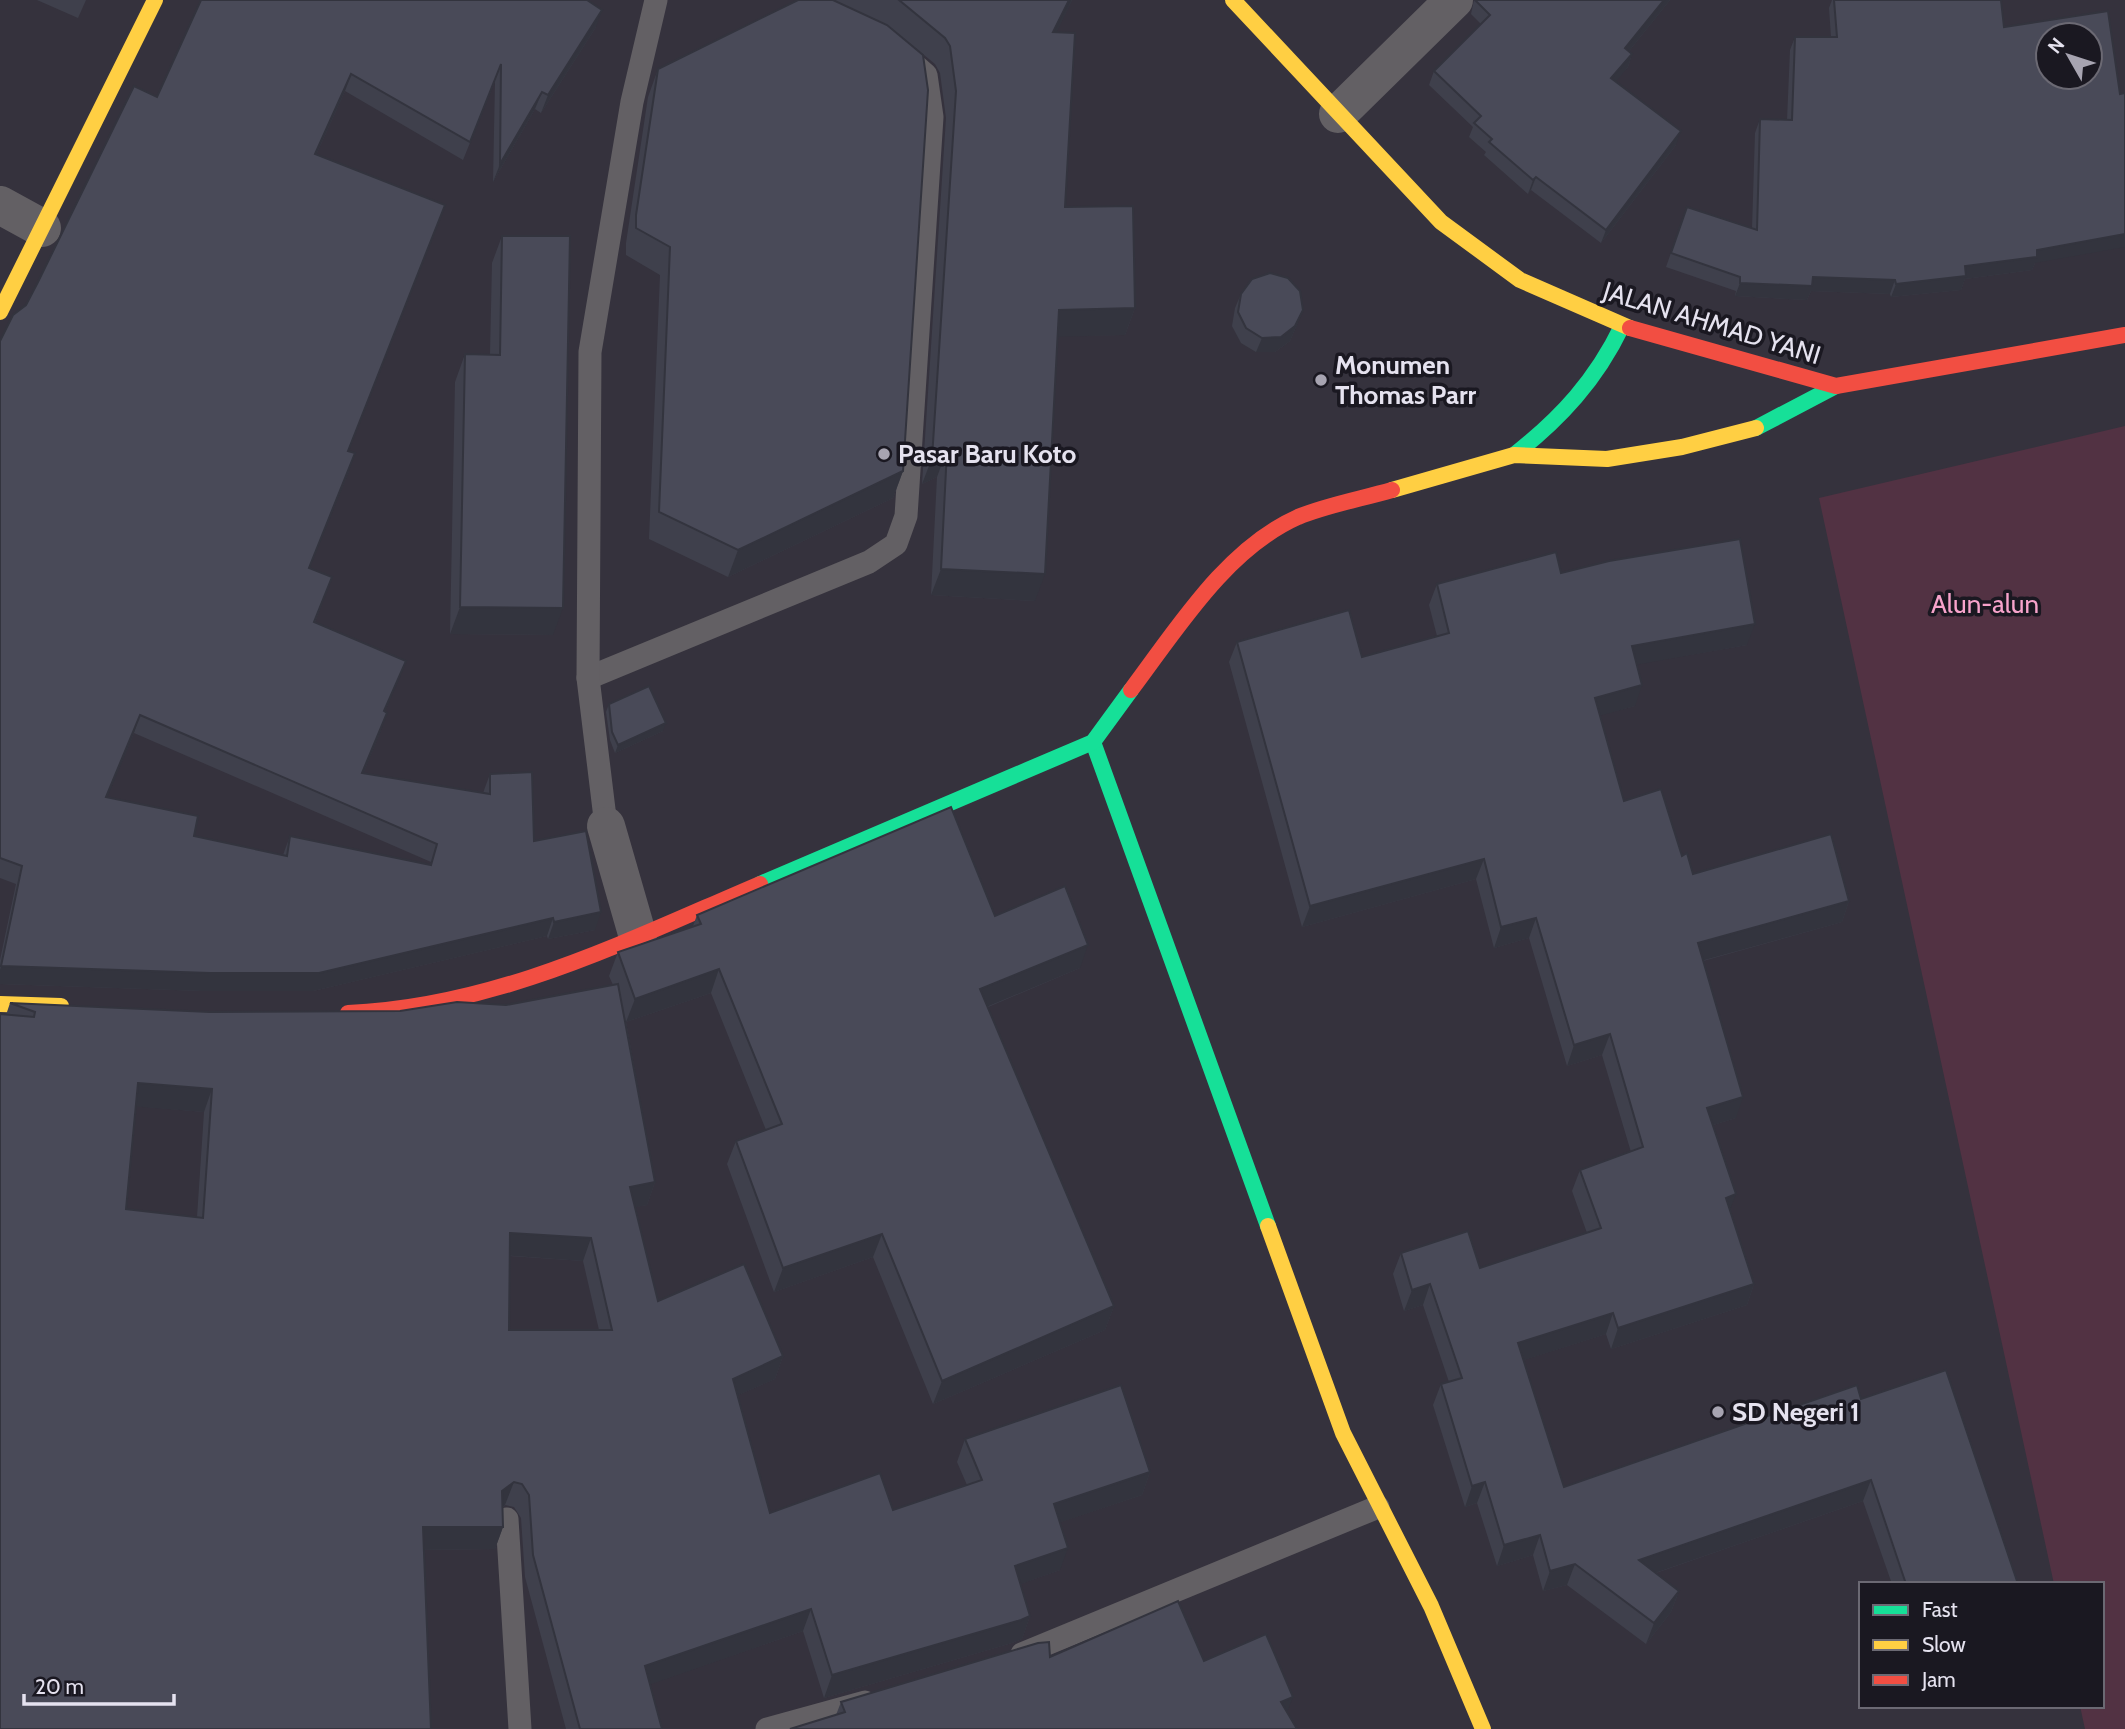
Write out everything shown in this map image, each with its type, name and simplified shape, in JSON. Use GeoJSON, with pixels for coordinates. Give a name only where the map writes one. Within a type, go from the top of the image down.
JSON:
{"type":"FeatureCollection","features":[{"type":"Feature","properties":{"kind":"main road"},"geometry":{"type":"LineString","coordinates":[[0,312],[155,0]]}},
{"type":"Feature","properties":{"kind":"main road","name":"JALAN AHMAD YANI"},"geometry":{"type":"LineString","coordinates":[[1233,0],[1441,222],[1520,280],[1622,326],[1836,386],[2125,335]]}},
{"type":"Feature","properties":{"kind":"main road"},"geometry":{"type":"LineString","coordinates":[[1514,454],[1557,422],[1579,398],[1608,357],[1622,326]]}},
{"type":"Feature","properties":{"kind":"main road"},"geometry":{"type":"LineString","coordinates":[[338,1013],[392,1013],[484,996],[638,937],[1093,742],[1189,614],[1252,542],[1299,517],[1514,454],[1607,459],[1682,447],[1758,426],[1836,386]]}},
{"type":"Feature","properties":{"kind":"main road"},"geometry":{"type":"LineString","coordinates":[[1093,742],[1343,1433],[1378,1507],[1432,1606],[1484,1729]]}},
{"type":"Feature","properties":{"kind":"main road"},"geometry":{"type":"LineString","coordinates":[[0,1004],[81,1007]]}},
{"type":"Feature","properties":{"kind":"street"},"geometry":{"type":"LineString","coordinates":[[1338,114],[1454,0]]}},
{"type":"Feature","properties":{"kind":"street"},"geometry":{"type":"LineString","coordinates":[[0,205],[42,228]]}},
{"type":"Feature","properties":{"kind":"street"},"geometry":{"type":"LineString","coordinates":[[606,826],[638,937]]}},
{"type":"Feature","properties":{"kind":"lane"},"geometry":{"type":"LineString","coordinates":[[606,826],[588,678],[590,352],[632,102],[656,0]]}},
{"type":"Feature","properties":{"kind":"lane"},"geometry":{"type":"LineString","coordinates":[[588,678],[869,562],[896,544],[906,516],[932,117],[926,75],[885,40]]}},
{"type":"Feature","properties":{"kind":"lane"},"geometry":{"type":"LineString","coordinates":[[1004,1660],[1378,1507]]}},
{"type":"Feature","properties":{"kind":"lane"},"geometry":{"type":"LineString","coordinates":[[507,1520],[520,1729]]}},
{"type":"Feature","properties":{"kind":"lane"},"geometry":{"type":"LineString","coordinates":[[767,1729],[886,1696]]}},
{"type":"Feature","properties":{"kind":"green space","name":"Alun-alun"},"geometry":{"type":"Polygon","coordinates":[[[2125,426],[2125,1729],[2085,1729],[2080,1708],[2104,1708],[2104,1582],[2054,1582],[1819,498],[2125,426]]]}},
{"type":"Feature","properties":{"kind":"building"},"geometry":{"type":"Polygon","coordinates":[[[201,0],[587,0],[602,10],[548,95],[542,92],[500,164],[501,64],[470,142],[351,74],[315,154],[445,205],[348,451],[355,453],[309,568],[332,577],[314,622],[406,661],[384,711],[387,713],[362,773],[490,794],[490,774],[532,772],[534,841],[586,831],[601,912],[554,922],[553,918],[319,973],[210,973],[1,966],[22,866],[0,858],[0,341],[13,315],[26,305],[134,86],[157,97],[201,0]],[[140,715],[106,797],[198,816],[194,836],[287,856],[290,836],[431,865],[437,844],[140,715]]]}},
{"type":"Feature","properties":{"kind":"building"},"geometry":{"type":"Polygon","coordinates":[[[798,0],[833,0],[887,25],[923,55],[928,90],[903,471],[738,550],[659,512],[670,247],[636,228],[636,215],[658,69],[798,0]]]}},
{"type":"Feature","properties":{"kind":"building"},"geometry":{"type":"Polygon","coordinates":[[[899,0],[1069,0],[1053,32],[1075,33],[1065,207],[1133,206],[1135,308],[1059,310],[1045,574],[941,569],[947,450],[932,458],[956,91],[950,46],[945,38],[899,0]]]}},
{"type":"Feature","properties":{"kind":"building"},"geometry":{"type":"Polygon","coordinates":[[[1475,0],[1664,0],[1625,48],[1632,54],[1611,78],[1681,131],[1606,230],[1536,177],[1533,180],[1489,142],[1492,139],[1474,123],[1481,116],[1434,71],[1490,15],[1475,0]]]}},
{"type":"Feature","properties":{"kind":"building"},"geometry":{"type":"Polygon","coordinates":[[[1834,0],[2001,0],[2004,27],[2034,22],[2034,91],[2104,91],[2104,21],[2043,21],[2108,11],[2120,94],[2125,93],[2125,234],[2037,250],[2037,257],[1965,266],[1966,276],[1896,284],[1895,280],[1813,277],[1812,286],[1740,283],[1740,277],[1671,253],[1687,207],[1757,230],[1760,119],[1792,120],[1795,37],[1837,37],[1834,0]]]}},
{"type":"Feature","properties":{"kind":"building"},"geometry":{"type":"Polygon","coordinates":[[[502,236],[570,236],[563,608],[460,607],[465,354],[500,355],[502,236]]]}},
{"type":"Feature","properties":{"kind":"building"},"geometry":{"type":"Polygon","coordinates":[[[1270,273],[1288,278],[1300,291],[1303,310],[1295,326],[1281,337],[1262,338],[1246,328],[1238,312],[1241,294],[1252,279],[1270,273]]]}},
{"type":"Feature","properties":{"kind":"building"},"geometry":{"type":"Polygon","coordinates":[[[1740,539],[1755,624],[1632,646],[1642,685],[1595,698],[1624,801],[1661,789],[1682,856],[1687,853],[1693,874],[1831,834],[1849,901],[1698,943],[1743,1097],[1707,1108],[1736,1194],[1726,1198],[1754,1284],[1618,1328],[1613,1313],[1518,1343],[1564,1487],[1857,1385],[1861,1399],[1946,1370],[2017,1582],[1905,1582],[1871,1480],[1639,1560],[1679,1591],[1654,1623],[1575,1564],[1550,1571],[1540,1535],[1504,1545],[1485,1482],[1472,1486],[1441,1384],[1462,1378],[1430,1284],[1412,1290],[1401,1253],[1468,1231],[1480,1268],[1601,1228],[1580,1170],[1643,1147],[1610,1034],[1574,1045],[1536,918],[1501,927],[1484,859],[1310,906],[1237,642],[1349,610],[1362,657],[1449,633],[1437,584],[1556,552],[1561,573],[1609,561],[1740,539]]]}},
{"type":"Feature","properties":{"kind":"building"},"geometry":{"type":"Polygon","coordinates":[[[649,686],[666,723],[618,745],[612,732],[609,704],[649,686]]]}},
{"type":"Feature","properties":{"kind":"building"},"geometry":{"type":"Polygon","coordinates":[[[951,807],[995,916],[1065,886],[1088,945],[980,989],[1114,1306],[942,1381],[882,1234],[783,1268],[736,1141],[782,1124],[719,969],[635,999],[618,952],[701,924],[697,915],[951,807]]]}},
{"type":"Feature","properties":{"kind":"building"},"geometry":{"type":"Polygon","coordinates":[[[618,984],[655,1182],[630,1187],[658,1301],[744,1264],[783,1356],[733,1379],[770,1513],[880,1473],[893,1510],[982,1480],[965,1439],[1121,1385],[1150,1472],[1054,1504],[1068,1548],[1015,1566],[1030,1616],[832,1675],[811,1609],[645,1666],[662,1729],[580,1729],[533,1555],[529,1495],[522,1484],[514,1482],[502,1491],[503,1527],[423,1527],[431,1729],[0,1729],[0,1014],[34,1017],[35,1012],[10,1003],[210,1012],[400,1011],[457,1002],[506,1005],[618,984]],[[138,1083],[126,1209],[203,1218],[212,1089],[138,1083]],[[510,1233],[509,1330],[612,1330],[591,1238],[510,1233]]]}},
{"type":"Feature","properties":{"kind":"building"},"geometry":{"type":"Polygon","coordinates":[[[1178,1601],[1204,1661],[1266,1634],[1293,1697],[1281,1702],[1297,1729],[790,1729],[845,1712],[841,1702],[1038,1643],[1049,1642],[1050,1657],[1178,1601]]]}},
{"type":"Feature","properties":{"kind":"traffic: fast"},"geometry":{"type":"LineString","coordinates":[[1514,455],[1576,397],[1601,364],[1622,326]]}},
{"type":"Feature","properties":{"kind":"traffic: fast"},"geometry":{"type":"LineString","coordinates":[[1756,428],[1836,386]]}},
{"type":"Feature","properties":{"kind":"traffic: fast"},"geometry":{"type":"LineString","coordinates":[[760,884],[1093,742],[1131,690]]}},
{"type":"Feature","properties":{"kind":"traffic: fast"},"geometry":{"type":"LineString","coordinates":[[1093,742],[1268,1226]]}},
{"type":"Feature","properties":{"kind":"traffic: slow"},"geometry":{"type":"LineString","coordinates":[[0,312],[155,0]]}},
{"type":"Feature","properties":{"kind":"traffic: slow"},"geometry":{"type":"LineString","coordinates":[[1233,0],[1441,222],[1520,280],[1630,328]]}},
{"type":"Feature","properties":{"kind":"traffic: slow"},"geometry":{"type":"LineString","coordinates":[[1392,490],[1514,455],[1607,459],[1682,447],[1756,428]]}},
{"type":"Feature","properties":{"kind":"traffic: slow"},"geometry":{"type":"LineString","coordinates":[[0,1004],[61,1006]]}},
{"type":"Feature","properties":{"kind":"traffic: slow"},"geometry":{"type":"LineString","coordinates":[[1268,1226],[1343,1433],[1431,1606],[1483,1729]]}},
{"type":"Feature","properties":{"kind":"traffic: jam"},"geometry":{"type":"LineString","coordinates":[[1630,328],[1836,386],[2125,335]]}},
{"type":"Feature","properties":{"kind":"traffic: jam"},"geometry":{"type":"LineString","coordinates":[[1131,690],[1185,617],[1248,549],[1272,531],[1298,517],[1392,490]]}},
{"type":"Feature","properties":{"kind":"traffic: jam"},"geometry":{"type":"LineString","coordinates":[[348,1013],[403,1008],[508,985],[610,948],[760,884]]}},
{"type":"Feature","properties":{"kind":"place","name":"Monumen Thomas Parr"},"geometry":{"type":"Point","coordinates":[1321,380]}},
{"type":"Feature","properties":{"kind":"place","name":"Pasar Baru Koto"},"geometry":{"type":"Point","coordinates":[884,454]}},
{"type":"Feature","properties":{"kind":"place","name":"SD Negeri 1"},"geometry":{"type":"Point","coordinates":[1718,1412]}}]}
